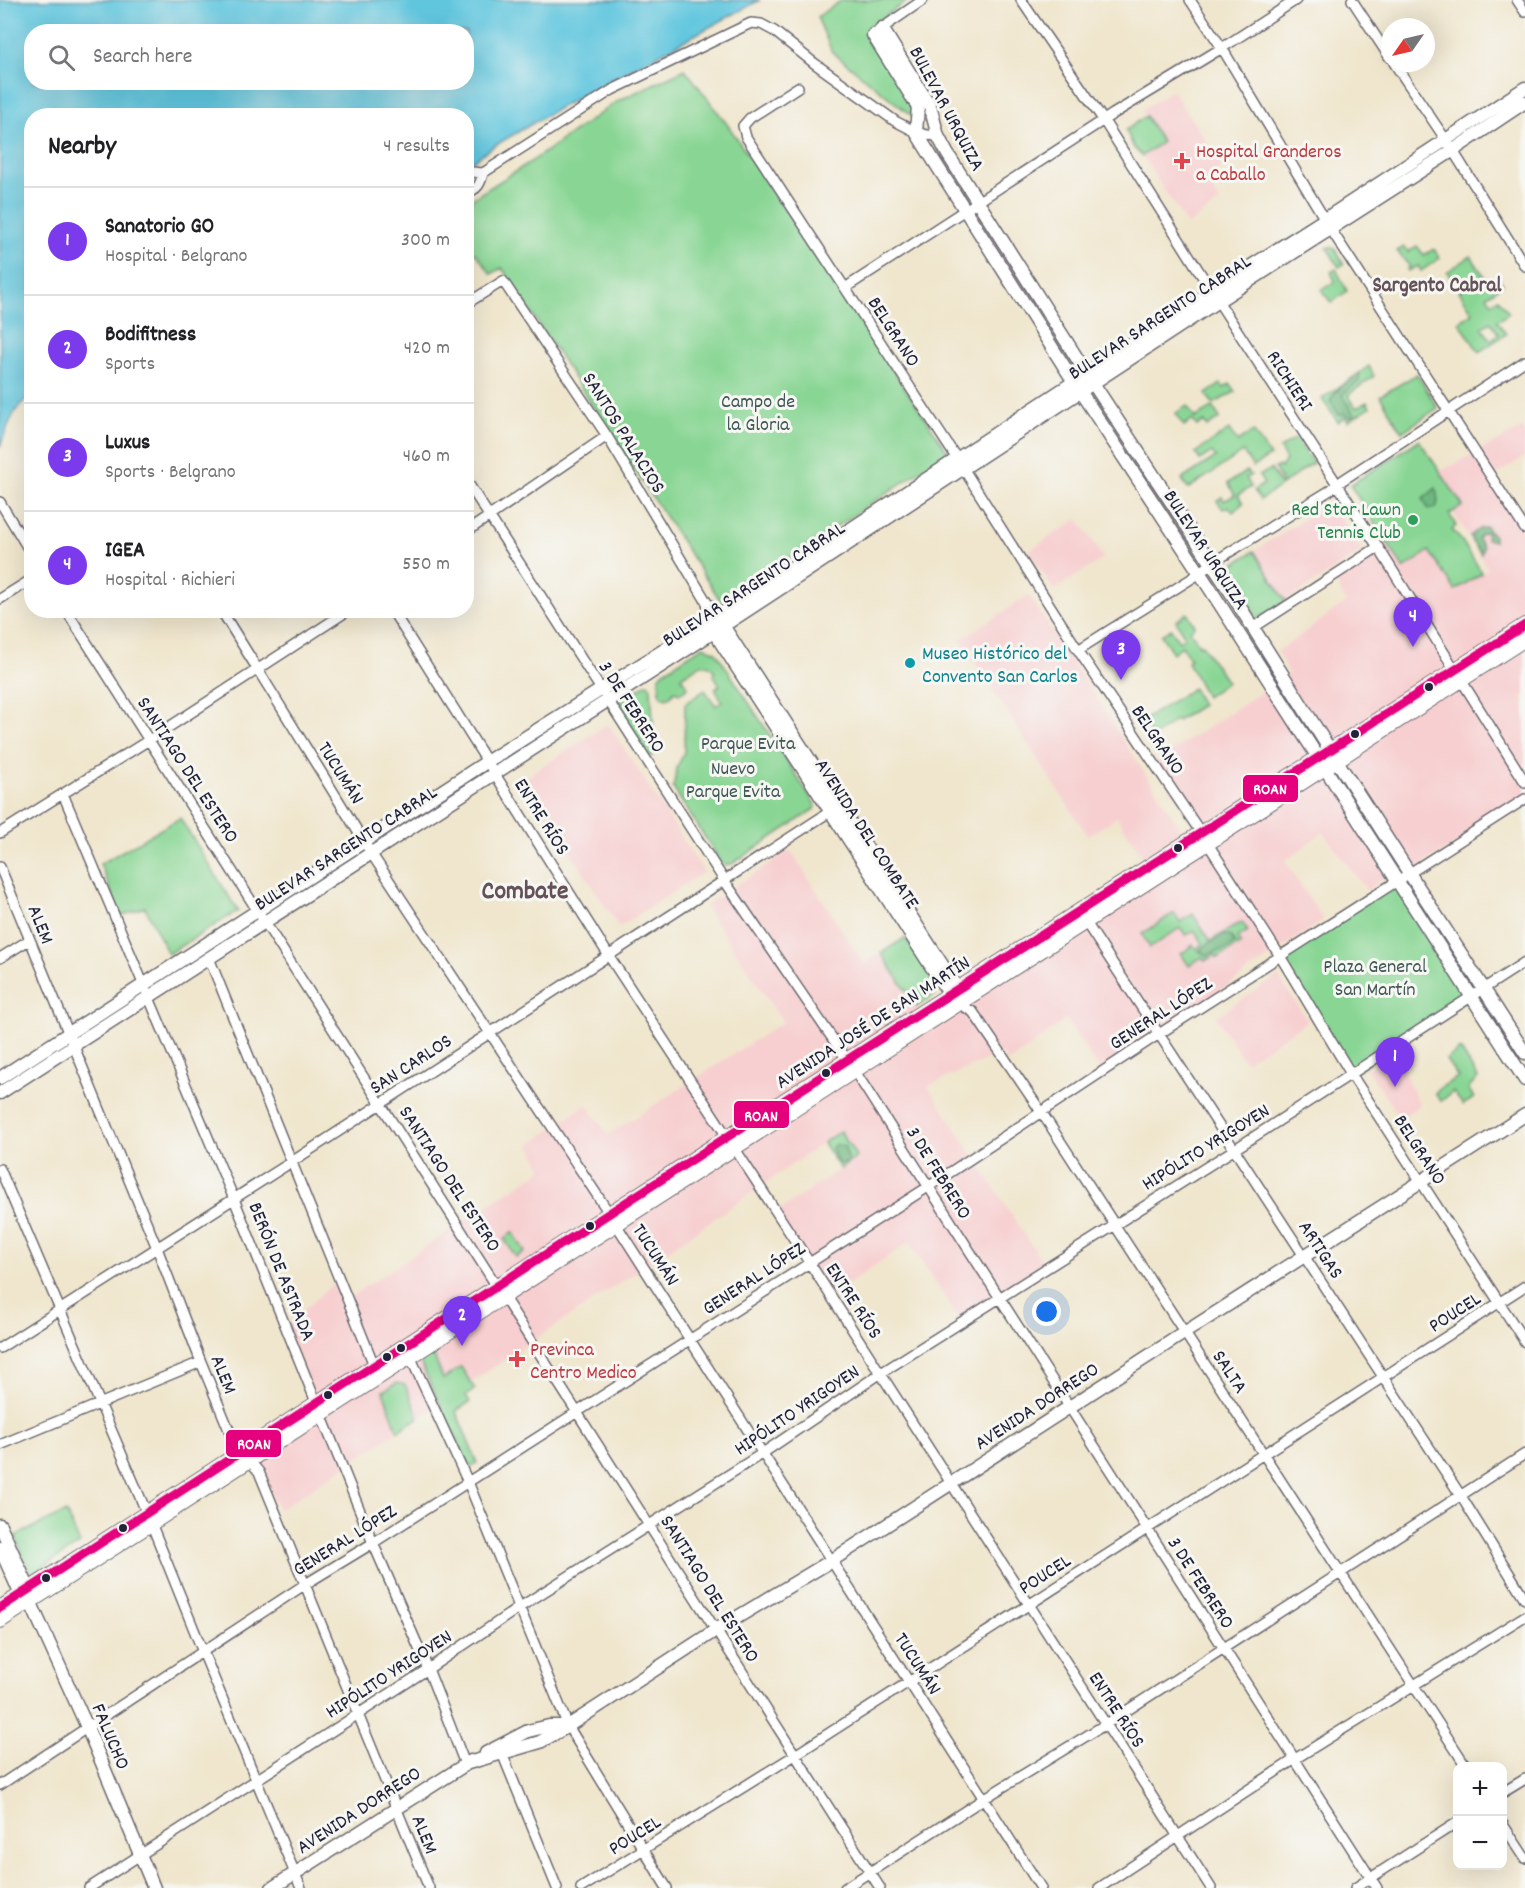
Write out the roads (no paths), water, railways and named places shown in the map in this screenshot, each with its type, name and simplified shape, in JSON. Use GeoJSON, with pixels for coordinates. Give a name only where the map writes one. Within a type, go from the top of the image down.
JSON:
{"type":"FeatureCollection","features":[{"type":"Feature","properties":{"kind":"main road","name":"BULEVAR URQUIZA"},"geometry":{"type":"LineString","coordinates":[[878,32],[918,106],[916,132],[1077,387],[1199,572],[1327,759],[1409,873],[1525,1053]]}},
{"type":"Feature","properties":{"kind":"main road","name":"BULEVAR URQUIZA"},"geometry":{"type":"LineString","coordinates":[[878,32],[930,106],[938,136],[947,153],[1253,628],[1397,881],[1525,1080]]}},
{"type":"Feature","properties":{"kind":"main road","name":"BULEVAR SARGENTO CABRAL"},"geometry":{"type":"LineString","coordinates":[[1328,224],[1444,140],[1525,88]]}},
{"type":"Feature","properties":{"kind":"main road","name":"BULEVAR SARGENTO CABRAL"},"geometry":{"type":"LineString","coordinates":[[0,1093],[495,773],[605,695],[1215,296],[1328,224],[1452,151],[1525,102]]}},
{"type":"Feature","properties":{"kind":"main road","name":"SANTOS PALACIOS"},"geometry":{"type":"LineString","coordinates":[[709,606],[716,624]]}},
{"type":"Feature","properties":{"kind":"main road","name":"AVENIDA DEL COMBATE"},"geometry":{"type":"LineString","coordinates":[[716,624],[957,996]]}},
{"type":"Feature","properties":{"kind":"main road","name":"AVENIDA JOSÉ DE SAN MARTÍN"},"geometry":{"type":"LineString","coordinates":[[319,1408],[374,1365],[501,1290],[1458,675],[1525,625]]}},
{"type":"Feature","properties":{"kind":"main road","name":"AVENIDA JOSÉ DE SAN MARTÍN"},"geometry":{"type":"LineString","coordinates":[[1458,675],[1525,639]]}},
{"type":"Feature","properties":{"kind":"main road","name":"BULEVAR SARGENTO CABRAL"},"geometry":{"type":"LineString","coordinates":[[0,1078],[488,761],[605,695]]}},
{"type":"Feature","properties":{"kind":"main road","name":"AVENIDA JOSÉ DE SAN MARTÍN"},"geometry":{"type":"LineString","coordinates":[[957,996],[1086,921],[1204,838]]}},
{"type":"Feature","properties":{"kind":"main road","name":"AVENIDA DORREGO"},"geometry":{"type":"LineString","coordinates":[[465,1764],[540,1742],[568,1726],[716,1630],[831,1561],[1525,1115]]}},
{"type":"Feature","properties":{"kind":"main road","name":"AVENIDA JOSÉ DE SAN MARTÍN"},"geometry":{"type":"LineString","coordinates":[[0,1608],[26,1595],[149,1518],[319,1408],[410,1356],[501,1290]]}},
{"type":"Feature","properties":{"kind":"main road","name":"FALUCHO"},"geometry":{"type":"LineString","coordinates":[[0,1525],[26,1595]]}},
{"type":"Feature","properties":{"kind":"main road","name":"FALUCHO"},"geometry":{"type":"LineString","coordinates":[[0,1548],[26,1595],[87,1727],[154,1888]]}},
{"type":"Feature","properties":{"kind":"main road","name":"AVENIDA JOSÉ DE SAN MARTÍN"},"geometry":{"type":"LineString","coordinates":[[0,1621],[26,1595]]}},
{"type":"Feature","properties":{"kind":"main road","name":"AVENIDA DORREGO"},"geometry":{"type":"LineString","coordinates":[[273,1888],[465,1764],[528,1731],[549,1726],[568,1726]]}},
{"type":"Feature","properties":{"kind":"street"},"geometry":{"type":"LineString","coordinates":[[878,32],[923,0]]}},
{"type":"Feature","properties":{"kind":"street","name":"RICHIERI"},"geometry":{"type":"LineString","coordinates":[[1021,0],[1104,121],[1378,547],[1525,782]]}},
{"type":"Feature","properties":{"kind":"street"},"geometry":{"type":"LineString","coordinates":[[1190,0],[1222,48],[1328,224],[1525,529]]}},
{"type":"Feature","properties":{"kind":"street"},"geometry":{"type":"LineString","coordinates":[[845,288],[1296,0]]}},
{"type":"Feature","properties":{"kind":"street"},"geometry":{"type":"LineString","coordinates":[[1352,0],[1381,44]]}},
{"type":"Feature","properties":{"kind":"street"},"geometry":{"type":"LineString","coordinates":[[1517,0],[1525,12]]}},
{"type":"Feature","properties":{"kind":"street"},"geometry":{"type":"LineString","coordinates":[[474,172],[483,173],[612,90],[751,23],[761,24],[774,31],[814,63],[886,114],[916,132],[938,136]]}},
{"type":"Feature","properties":{"kind":"street"},"geometry":{"type":"LineString","coordinates":[[1400,72],[1525,266]]}},
{"type":"Feature","properties":{"kind":"street","name":"BELGRANO"},"geometry":{"type":"LineString","coordinates":[[798,87],[750,118],[743,126],[746,137],[960,464],[1078,650],[1204,838],[1280,956],[1351,1074],[1525,1342]]}},
{"type":"Feature","properties":{"kind":"street"},"geometry":{"type":"LineString","coordinates":[[474,189],[480,184],[483,173]]}},
{"type":"Feature","properties":{"kind":"street","name":"SANTOS PALACIOS"},"geometry":{"type":"LineString","coordinates":[[474,299],[504,281],[607,436],[709,606]]}},
{"type":"Feature","properties":{"kind":"street"},"geometry":{"type":"LineString","coordinates":[[1078,650],[1525,361]]}},
{"type":"Feature","properties":{"kind":"street"},"geometry":{"type":"LineString","coordinates":[[474,527],[607,436]]}},
{"type":"Feature","properties":{"kind":"street","name":"3 DE FEBRERO"},"geometry":{"type":"LineString","coordinates":[[474,492],[724,880],[850,1065],[1377,1888]]}},
{"type":"Feature","properties":{"kind":"street"},"geometry":{"type":"LineString","coordinates":[[0,502],[24,542]]}},
{"type":"Feature","properties":{"kind":"street"},"geometry":{"type":"LineString","coordinates":[[1253,628],[1378,547]]}},
{"type":"Feature","properties":{"kind":"street"},"geometry":{"type":"LineString","coordinates":[[0,599],[24,584]]}},
{"type":"Feature","properties":{"kind":"street","name":"SANTIAGO DEL ESTERO"},"geometry":{"type":"LineString","coordinates":[[71,618],[880,1888]]}},
{"type":"Feature","properties":{"kind":"street","name":"TUCUMÁN"},"geometry":{"type":"LineString","coordinates":[[226,618],[364,842],[613,1218],[1041,1888]]}},
{"type":"Feature","properties":{"kind":"street"},"geometry":{"type":"LineString","coordinates":[[0,833],[337,618]]}},
{"type":"Feature","properties":{"kind":"street","name":"ENTRE RÍOS"},"geometry":{"type":"LineString","coordinates":[[397,618],[609,956],[881,1373],[1211,1888]]}},
{"type":"Feature","properties":{"kind":"street","name":"BERÓN DE ASTRADA"},"geometry":{"type":"LineString","coordinates":[[63,794],[234,1199],[465,1764]]}},
{"type":"Feature","properties":{"kind":"street","name":"GENERAL LÓPEZ"},"geometry":{"type":"LineString","coordinates":[[0,1785],[304,1586],[928,1187],[1159,1034],[1525,799]]}},
{"type":"Feature","properties":{"kind":"street","name":"SAN CARLOS"},"geometry":{"type":"LineString","coordinates":[[0,1348],[290,1163],[835,808]]}},
{"type":"Feature","properties":{"kind":"street","name":"ALEM"},"geometry":{"type":"LineString","coordinates":[[0,867],[157,1248],[234,1442],[260,1472],[304,1586],[359,1714],[429,1888]]}},
{"type":"Feature","properties":{"kind":"street","name":"ARTIGAS"},"geometry":{"type":"LineString","coordinates":[[1086,921],[1461,1496],[1525,1599]]}},
{"type":"Feature","properties":{"kind":"street"},"geometry":{"type":"LineString","coordinates":[[0,958],[29,940]]}},
{"type":"Feature","properties":{"kind":"street"},"geometry":{"type":"LineString","coordinates":[[209,958],[290,1163],[374,1365]]}},
{"type":"Feature","properties":{"kind":"street","name":"HIPÓLITO YRIGOYEN"},"geometry":{"type":"LineString","coordinates":[[89,1888],[428,1670],[520,1607],[651,1526],[881,1373],[1525,962]]}},
{"type":"Feature","properties":{"kind":"street","name":"SALTA"},"geometry":{"type":"LineString","coordinates":[[957,996],[973,1012],[1042,1113],[1463,1762]]}},
{"type":"Feature","properties":{"kind":"street"},"geometry":{"type":"LineString","coordinates":[[0,1169],[149,1518],[301,1888]]}},
{"type":"Feature","properties":{"kind":"street","name":"POUCEL"},"geometry":{"type":"LineString","coordinates":[[581,1888],[795,1755],[1525,1286]]}},
{"type":"Feature","properties":{"kind":"street"},"geometry":{"type":"LineString","coordinates":[[410,1356],[468,1482],[568,1726],[667,1888]]}},
{"type":"Feature","properties":{"kind":"street"},"geometry":{"type":"LineString","coordinates":[[0,1444],[201,1362]]}},
{"type":"Feature","properties":{"kind":"street"},"geometry":{"type":"LineString","coordinates":[[845,1888],[1106,1724],[1525,1454]]}},
{"type":"Feature","properties":{"kind":"street"},"geometry":{"type":"LineString","coordinates":[[1099,1888],[1295,1759],[1525,1616]]}},
{"type":"Feature","properties":{"kind":"street"},"geometry":{"type":"LineString","coordinates":[[516,1737],[502,1753],[558,1888]]}},
{"type":"Feature","properties":{"kind":"street"},"geometry":{"type":"LineString","coordinates":[[1507,1790],[1525,1779]]}},
{"type":"Feature","properties":{"kind":"street"},"geometry":{"type":"LineString","coordinates":[[1355,1888],[1453,1825]]}},
{"type":"Feature","properties":{"kind":"street"},"geometry":{"type":"LineString","coordinates":[[1507,1829],[1525,1858]]}},
{"type":"Feature","properties":{"kind":"water"},"geometry":{"type":"Polygon","coordinates":[[[0,0],[760,0],[557,109],[474,160],[474,108],[24,108],[24,401],[8,425],[0,447],[0,0]]]}},
{"type":"Feature","properties":{"kind":"place","name":"Hospital Granderos a Caballo"},"geometry":{"type":"Point","coordinates":[1182,161]}},
{"type":"Feature","properties":{"kind":"place","name":"Red Star Lawn Tennis Club"},"geometry":{"type":"Point","coordinates":[1413,520]}},
{"type":"Feature","properties":{"kind":"place","name":"IGEA"},"geometry":{"type":"Point","coordinates":[1413,647]}},
{"type":"Feature","properties":{"kind":"place","name":"Museo Histórico del Convento San Carlos"},"geometry":{"type":"Point","coordinates":[910,663]}},
{"type":"Feature","properties":{"kind":"place","name":"Luxus"},"geometry":{"type":"Point","coordinates":[1121,680]}},
{"type":"Feature","properties":{"kind":"place","name":"Sanatorio GO"},"geometry":{"type":"Point","coordinates":[1395,1087]}},
{"type":"Feature","properties":{"kind":"place","name":"Bodifitness"},"geometry":{"type":"Point","coordinates":[462,1346]}},
{"type":"Feature","properties":{"kind":"place","name":"Previnca Centro Medico"},"geometry":{"type":"Point","coordinates":[517,1359]}},
{"type":"Feature","properties":{"kind":"district","name":"Sargento Cabral"},"geometry":{"type":"Point","coordinates":[1437,284]}},
{"type":"Feature","properties":{"kind":"district","name":"Combate"},"geometry":{"type":"Point","coordinates":[525,889]}},
{"type":"Feature","properties":{"kind":"park label","name":"Campo de la Gloria"},"geometry":{"type":"Point","coordinates":[758,412]}},
{"type":"Feature","properties":{"kind":"park label","name":"Parque Evita"},"geometry":{"type":"Point","coordinates":[748,742]}},
{"type":"Feature","properties":{"kind":"park label","name":"Nuevo Parque Evita"},"geometry":{"type":"Point","coordinates":[733,778]}},
{"type":"Feature","properties":{"kind":"park label","name":"Plaza General San Martín"},"geometry":{"type":"Point","coordinates":[1375,976]}}]}
